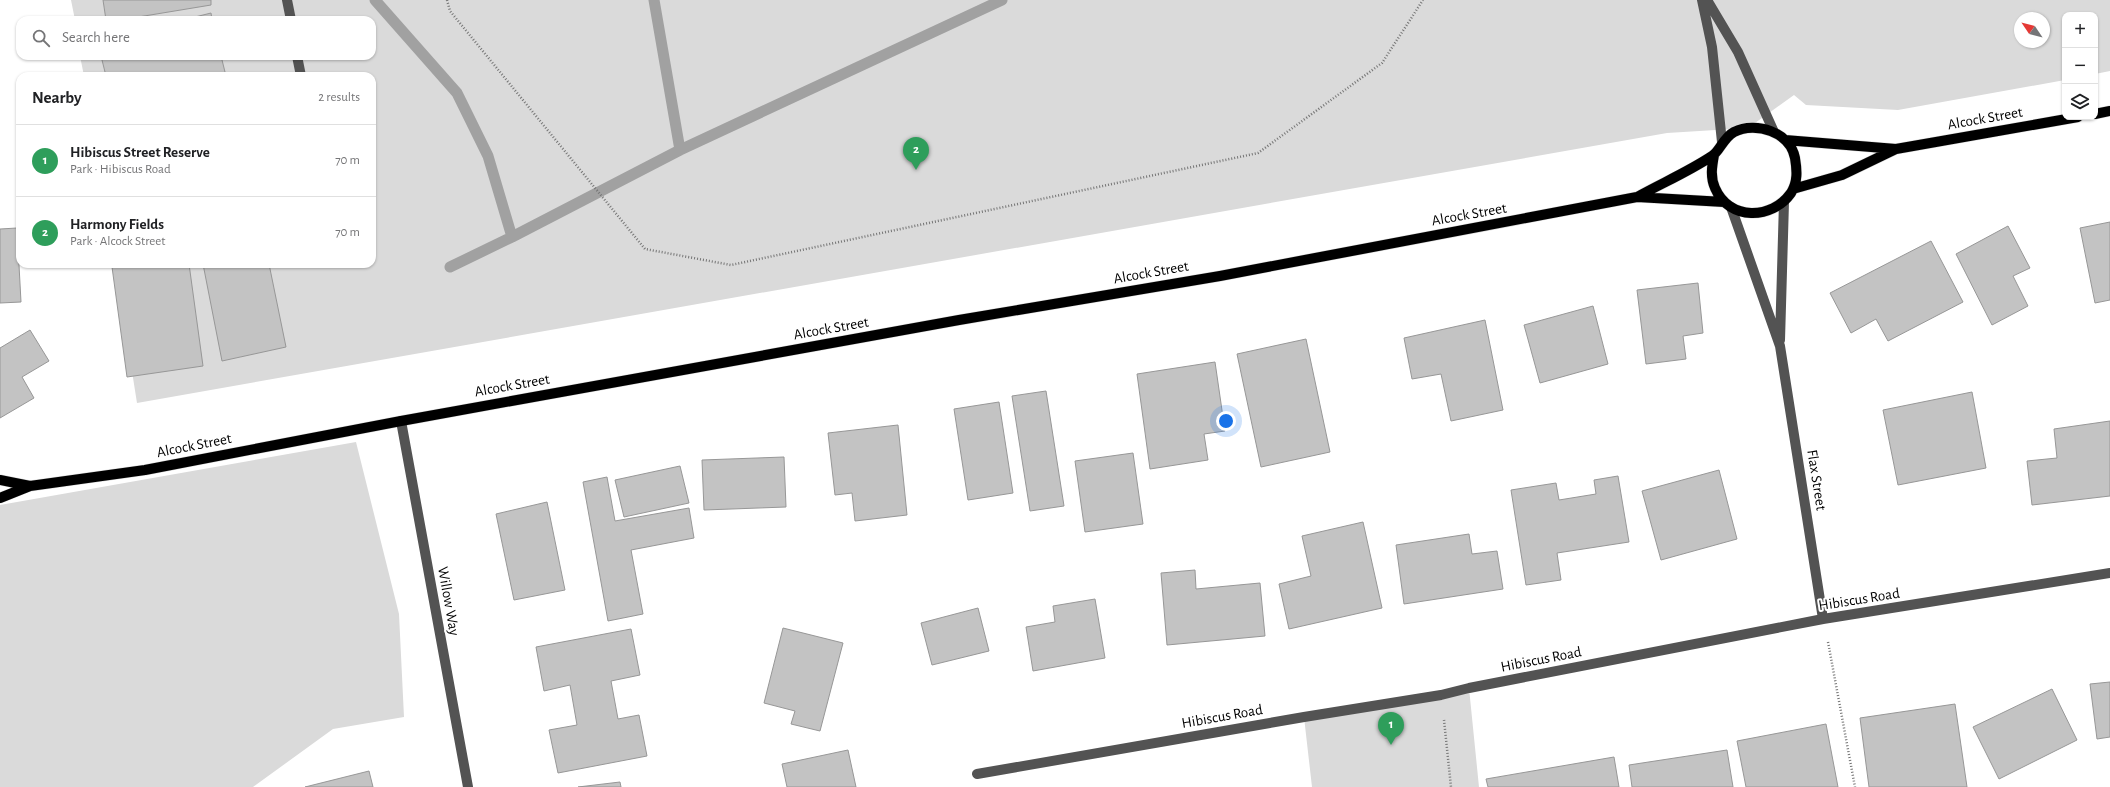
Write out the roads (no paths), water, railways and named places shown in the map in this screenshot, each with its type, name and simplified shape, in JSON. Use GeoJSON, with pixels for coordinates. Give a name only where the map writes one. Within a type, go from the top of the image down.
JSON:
{"type":"FeatureCollection","features":[{"type":"Feature","properties":{"kind":"main road"},"geometry":{"type":"LineString","coordinates":[[2098,114],[2110,112]]}},
{"type":"Feature","properties":{"kind":"main road","name":"Alcock Street"},"geometry":{"type":"LineString","coordinates":[[1785,140],[1896,149],[2062,120]]}},
{"type":"Feature","properties":{"kind":"main road","name":"Alcock Street"},"geometry":{"type":"LineString","coordinates":[[1748,128],[1761,128],[1774,132],[1785,140],[1794,154],[1798,172],[1793,189],[1784,202],[1770,211],[1754,214],[1742,213],[1728,204],[1714,188],[1711,172],[1714,155],[1722,142],[1734,132],[1748,128]]}},
{"type":"Feature","properties":{"kind":"main road","name":"Alcock Street"},"geometry":{"type":"LineString","coordinates":[[1793,189],[1842,176],[1896,149]]}},
{"type":"Feature","properties":{"kind":"main road","name":"Alcock Street"},"geometry":{"type":"LineString","coordinates":[[1637,197],[1714,155]]}},
{"type":"Feature","properties":{"kind":"main road","name":"Alcock Street"},"geometry":{"type":"LineString","coordinates":[[0,498],[30,486],[145,470],[401,421],[958,320],[1220,276],[1637,197],[1728,204]]}},
{"type":"Feature","properties":{"kind":"main road","name":"Alcock Street"},"geometry":{"type":"LineString","coordinates":[[0,480],[30,486]]}},
{"type":"Feature","properties":{"kind":"street"},"geometry":{"type":"LineString","coordinates":[[287,0],[290,16]]}},
{"type":"Feature","properties":{"kind":"street"},"geometry":{"type":"LineString","coordinates":[[1702,0],[1712,47],[1722,142]]}},
{"type":"Feature","properties":{"kind":"street"},"geometry":{"type":"LineString","coordinates":[[1707,0],[1738,52],[1774,132]]}},
{"type":"Feature","properties":{"kind":"street"},"geometry":{"type":"LineString","coordinates":[[298,60],[300,72]]}},
{"type":"Feature","properties":{"kind":"street","name":"Flax Street"},"geometry":{"type":"LineString","coordinates":[[1784,202],[1780,346],[1824,619]]}},
{"type":"Feature","properties":{"kind":"street","name":"Flax Street"},"geometry":{"type":"LineString","coordinates":[[1728,204],[1780,346]]}},
{"type":"Feature","properties":{"kind":"street","name":"Willow Way"},"geometry":{"type":"LineString","coordinates":[[401,421],[468,787]]}},
{"type":"Feature","properties":{"kind":"street","name":"Hibiscus Road"},"geometry":{"type":"LineString","coordinates":[[977,774],[1296,718],[1441,695],[1469,688],[1824,619],[2110,573]]}},
{"type":"Feature","properties":{"kind":"waterway"},"geometry":{"type":"LineString","coordinates":[[375,0],[457,93],[488,156],[512,237]]}},
{"type":"Feature","properties":{"kind":"waterway"},"geometry":{"type":"LineString","coordinates":[[654,0],[680,150]]}},
{"type":"Feature","properties":{"kind":"waterway"},"geometry":{"type":"LineString","coordinates":[[450,267],[512,237],[680,150],[1002,0]]}},
{"type":"Feature","properties":{"kind":"place","name":"Harmony Fields"},"geometry":{"type":"Point","coordinates":[916,170]}},
{"type":"Feature","properties":{"kind":"place","name":"Hibiscus Street Reserve"},"geometry":{"type":"Point","coordinates":[1391,745]}}]}
